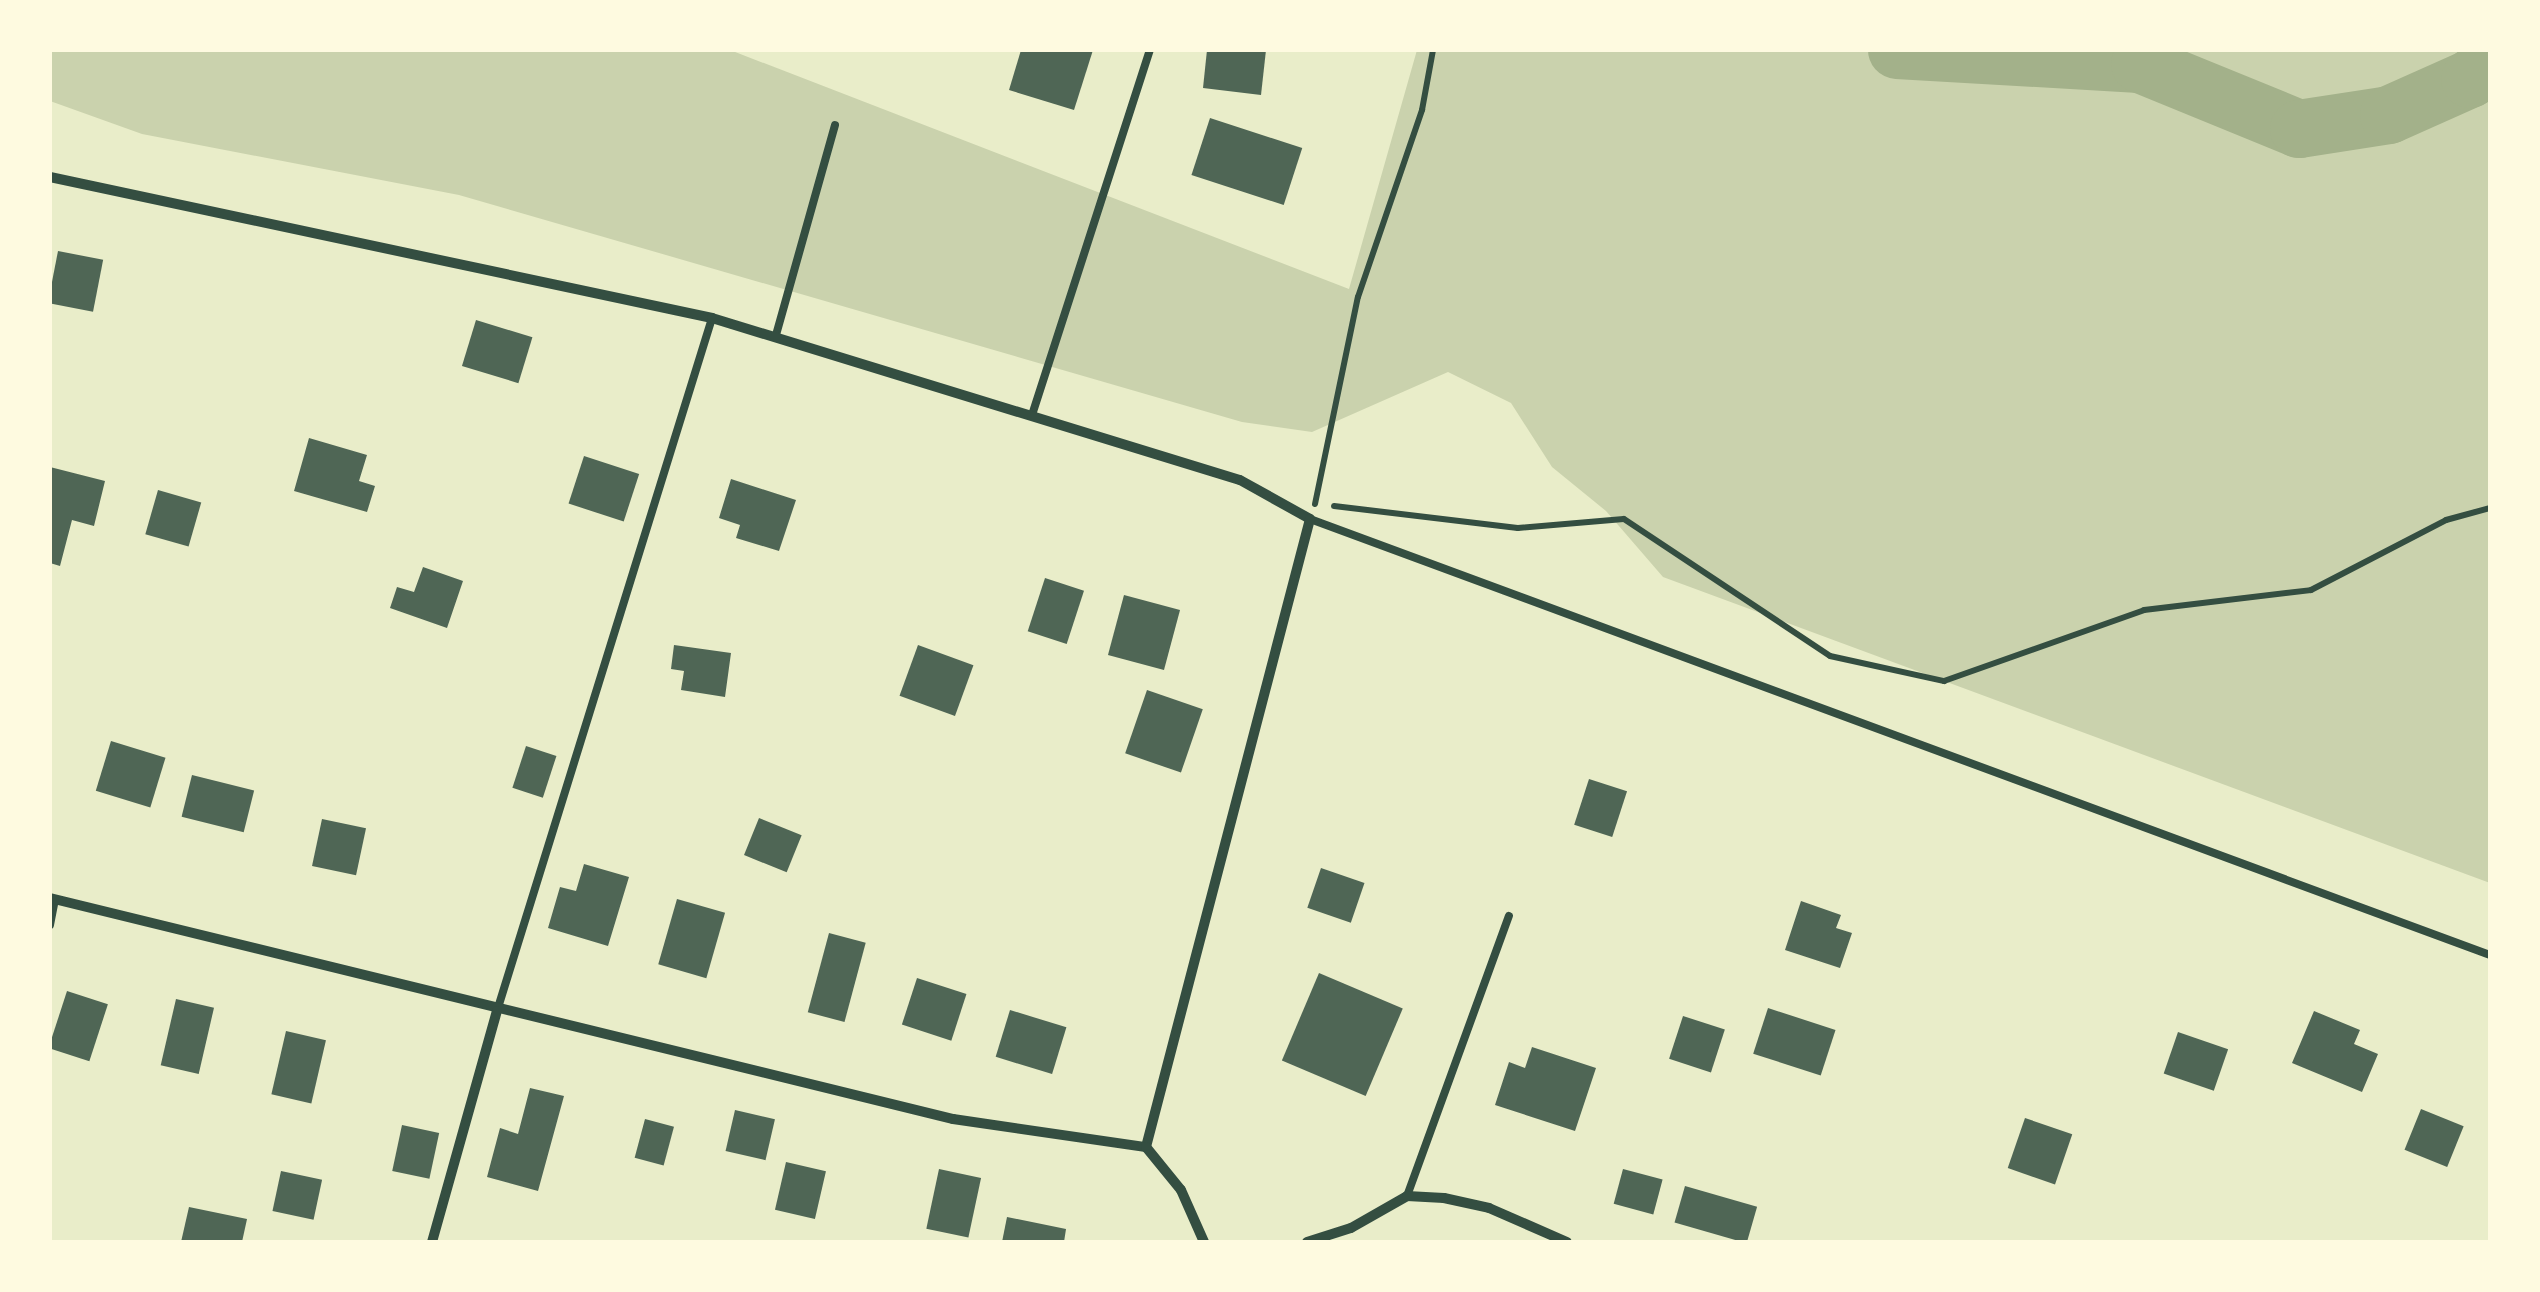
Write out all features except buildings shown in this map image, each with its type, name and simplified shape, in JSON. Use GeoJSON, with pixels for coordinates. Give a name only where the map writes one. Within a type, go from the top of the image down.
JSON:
{"type":"FeatureCollection","features":[{"type":"Feature","properties":{"kind":"street"},"geometry":{"type":"LineString","coordinates":[[50,178],[712,318],[776,335],[1240,480],[1310,519],[1146,1147]]}},
{"type":"Feature","properties":{"kind":"street"},"geometry":{"type":"LineString","coordinates":[[53,899],[498,1011],[953,1119],[1146,1147],[1181,1190],[1204,1242]]}},
{"type":"Feature","properties":{"kind":"street"},"geometry":{"type":"LineString","coordinates":[[432,1242],[498,1011]]}},
{"type":"Feature","properties":{"kind":"street"},"geometry":{"type":"LineString","coordinates":[[1307,1242],[1351,1228],[1407,1196],[1444,1198],[1489,1208],[1567,1242]]}},
{"type":"Feature","properties":{"kind":"lane"},"geometry":{"type":"LineString","coordinates":[[1032,414],[1150,50]]}},
{"type":"Feature","properties":{"kind":"lane"},"geometry":{"type":"LineString","coordinates":[[776,335],[836,124]]}},
{"type":"Feature","properties":{"kind":"lane"},"geometry":{"type":"LineString","coordinates":[[498,1011],[712,318]]}},
{"type":"Feature","properties":{"kind":"lane"},"geometry":{"type":"LineString","coordinates":[[1310,519],[2490,955]]}},
{"type":"Feature","properties":{"kind":"lane"},"geometry":{"type":"LineString","coordinates":[[50,925],[53,899]]}},
{"type":"Feature","properties":{"kind":"lane"},"geometry":{"type":"LineString","coordinates":[[1407,1196],[1509,916]]}},
{"type":"Feature","properties":{"kind":"path"},"geometry":{"type":"LineString","coordinates":[[1310,519],[1358,297],[1422,110],[1433,50]]}},
{"type":"Feature","properties":{"kind":"path"},"geometry":{"type":"LineString","coordinates":[[1316,504],[1518,528],[1624,519],[1830,656],[1944,682],[2144,610],[2312,590],[2446,520],[2490,508]]}},
{"type":"Feature","properties":{"kind":"green space"},"geometry":{"type":"Polygon","coordinates":[[[50,50],[730,50],[1349,289],[1417,50],[2490,50],[2490,883],[1663,577],[1606,511],[1552,467],[1511,403],[1448,372],[1312,432],[1242,422],[459,195],[142,134],[50,101],[50,50]]]}},
{"type":"Feature","properties":{"kind":"waterway"},"geometry":{"type":"LineString","coordinates":[[1897,50],[2140,64],[2299,129],[2389,115],[2470,79],[2490,64]]}}]}
